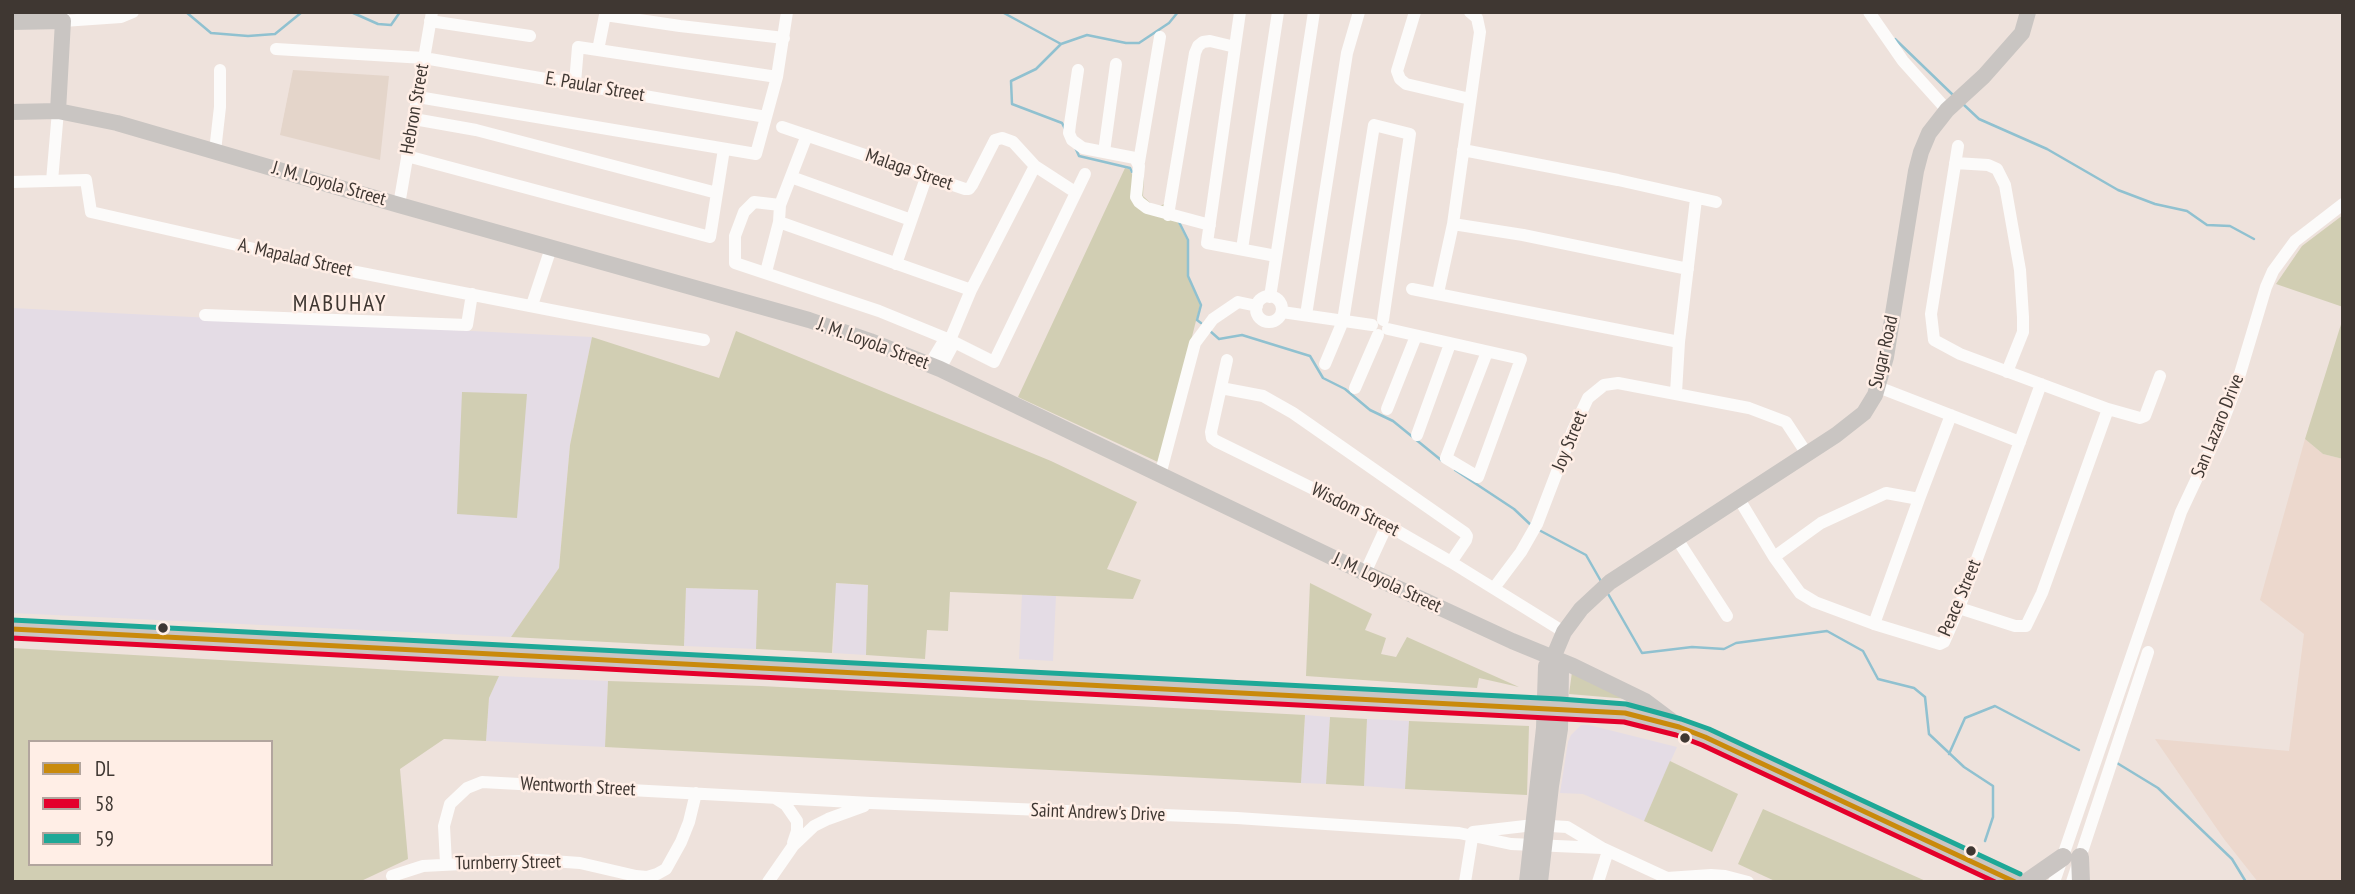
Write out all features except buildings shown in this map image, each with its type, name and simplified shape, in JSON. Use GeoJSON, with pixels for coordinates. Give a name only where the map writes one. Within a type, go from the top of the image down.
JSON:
{"type":"FeatureCollection","features":[{"type":"Feature","properties":{"kind":"highway"},"geometry":{"type":"LineString","coordinates":[[12,629],[1625,713],[1679,727],[1776,769],[2016,882]]}},
{"type":"Feature","properties":{"kind":"highway"},"geometry":{"type":"LineString","coordinates":[[2027,882],[2074,852],[2081,882]]}},
{"type":"Feature","properties":{"kind":"main road","name":"Sugar Road"},"geometry":{"type":"LineString","coordinates":[[1539,844],[1553,708],[1546,666],[1553,658],[1564,632],[1594,594],[1610,582],[1836,435],[1864,413],[1878,387],[1886,357],[1916,171],[1929,133],[1947,110],[2022,33],[2028,12]]}},
{"type":"Feature","properties":{"kind":"main road"},"geometry":{"type":"LineString","coordinates":[[12,22],[63,16],[58,111]]}},
{"type":"Feature","properties":{"kind":"main road","name":"J. M. Loyola Street"},"geometry":{"type":"LineString","coordinates":[[12,112],[58,111],[117,123],[809,320],[938,361],[1160,475],[1645,701],[1679,727]]}},
{"type":"Feature","properties":{"kind":"main road"},"geometry":{"type":"LineString","coordinates":[[1527,882],[1539,844]]}},
{"type":"Feature","properties":{"kind":"main road"},"geometry":{"type":"LineString","coordinates":[[1539,844],[1540,882]]}},
{"type":"Feature","properties":{"kind":"street"},"geometry":{"type":"LineString","coordinates":[[418,97],[757,154],[777,77],[787,12]]}},
{"type":"Feature","properties":{"kind":"street"},"geometry":{"type":"LineString","coordinates":[[1240,12],[1208,243],[1276,256]]}},
{"type":"Feature","properties":{"kind":"street"},"geometry":{"type":"LineString","coordinates":[[1242,249],[1278,12]]}},
{"type":"Feature","properties":{"kind":"street"},"geometry":{"type":"LineString","coordinates":[[1270,297],[1314,12]]}},
{"type":"Feature","properties":{"kind":"street"},"geometry":{"type":"LineString","coordinates":[[1306,315],[1347,53],[1359,12]]}},
{"type":"Feature","properties":{"kind":"street"},"geometry":{"type":"LineString","coordinates":[[1415,12],[1397,71],[1400,79],[1406,84],[1470,99]]}},
{"type":"Feature","properties":{"kind":"street"},"geometry":{"type":"LineString","coordinates":[[1438,293],[1453,224],[1480,32],[1477,18],[1470,12]]}},
{"type":"Feature","properties":{"kind":"street"},"geometry":{"type":"LineString","coordinates":[[1869,12],[1903,61],[1947,110]]}},
{"type":"Feature","properties":{"kind":"street"},"geometry":{"type":"LineString","coordinates":[[63,16],[127,15]]}},
{"type":"Feature","properties":{"kind":"street"},"geometry":{"type":"LineString","coordinates":[[597,50],[605,15],[784,38]]}},
{"type":"Feature","properties":{"kind":"street"},"geometry":{"type":"LineString","coordinates":[[431,16],[530,36]]}},
{"type":"Feature","properties":{"kind":"street","name":"Hebron Street"},"geometry":{"type":"LineString","coordinates":[[399,205],[431,16]]}},
{"type":"Feature","properties":{"kind":"street"},"geometry":{"type":"LineString","coordinates":[[1160,37],[1139,162],[1136,197],[1147,208],[1210,225]]}},
{"type":"Feature","properties":{"kind":"street"},"geometry":{"type":"LineString","coordinates":[[1168,215],[1198,46],[1210,41],[1235,47]]}},
{"type":"Feature","properties":{"kind":"street"},"geometry":{"type":"LineString","coordinates":[[575,83],[578,47],[777,77]]}},
{"type":"Feature","properties":{"kind":"street","name":"E. Paular Street"},"geometry":{"type":"LineString","coordinates":[[276,49],[424,58],[766,117]]}},
{"type":"Feature","properties":{"kind":"street"},"geometry":{"type":"LineString","coordinates":[[1104,152],[1116,64]]}},
{"type":"Feature","properties":{"kind":"street"},"geometry":{"type":"LineString","coordinates":[[215,151],[220,107],[220,70]]}},
{"type":"Feature","properties":{"kind":"street"},"geometry":{"type":"LineString","coordinates":[[1078,70],[1069,133],[1077,146],[1131,156],[1139,162]]}},
{"type":"Feature","properties":{"kind":"street"},"geometry":{"type":"LineString","coordinates":[[12,182],[52,181],[58,111]]}},
{"type":"Feature","properties":{"kind":"street"},"geometry":{"type":"LineString","coordinates":[[414,119],[476,130],[717,193]]}},
{"type":"Feature","properties":{"kind":"street"},"geometry":{"type":"LineString","coordinates":[[1325,364],[1343,321],[1374,125],[1410,134],[1380,328],[1355,388]]}},
{"type":"Feature","properties":{"kind":"street","name":"Malaga Street"},"geometry":{"type":"LineString","coordinates":[[782,127],[969,189],[995,140],[1002,138],[1013,142],[1035,166],[1075,192]]}},
{"type":"Feature","properties":{"kind":"street"},"geometry":{"type":"LineString","coordinates":[[766,272],[779,222],[780,205],[807,135]]}},
{"type":"Feature","properties":{"kind":"street"},"geometry":{"type":"LineString","coordinates":[[1958,146],[1931,314],[1934,340],[1960,354],[2007,372],[2140,418],[2145,416],[2160,376]]}},
{"type":"Feature","properties":{"kind":"street"},"geometry":{"type":"LineString","coordinates":[[407,156],[710,237],[724,149]]}},
{"type":"Feature","properties":{"kind":"street"},"geometry":{"type":"LineString","coordinates":[[1463,150],[1716,202]]}},
{"type":"Feature","properties":{"kind":"street"},"geometry":{"type":"LineString","coordinates":[[1955,163],[1988,165],[1997,169],[2005,185],[2020,270],[2023,317],[2022,332],[2007,372]]}},
{"type":"Feature","properties":{"kind":"street"},"geometry":{"type":"LineString","coordinates":[[938,361],[1035,166]]}},
{"type":"Feature","properties":{"kind":"street"},"geometry":{"type":"LineString","coordinates":[[780,205],[754,202],[744,212],[735,236],[735,263],[879,311],[994,362],[1085,174]]}},
{"type":"Feature","properties":{"kind":"street"},"geometry":{"type":"LineString","coordinates":[[896,264],[927,175]]}},
{"type":"Feature","properties":{"kind":"street"},"geometry":{"type":"LineString","coordinates":[[791,177],[911,220]]}},
{"type":"Feature","properties":{"kind":"street","name":"A. Mapalad Street"},"geometry":{"type":"LineString","coordinates":[[52,181],[86,180],[92,212],[356,272],[704,340]]}},
{"type":"Feature","properties":{"kind":"street"},"geometry":{"type":"LineString","coordinates":[[1676,393],[1679,342],[1696,199]]}},
{"type":"Feature","properties":{"kind":"street","name":"San Lazaro Drive"},"geometry":{"type":"LineString","coordinates":[[2072,882],[2074,852],[2126,673],[2181,512],[2226,416],[2266,287],[2273,271],[2295,241],[2343,204]]}},
{"type":"Feature","properties":{"kind":"street"},"geometry":{"type":"LineString","coordinates":[[779,222],[971,290]]}},
{"type":"Feature","properties":{"kind":"street"},"geometry":{"type":"LineString","coordinates":[[1453,224],[1523,235],[1688,269]]}},
{"type":"Feature","properties":{"kind":"street"},"geometry":{"type":"LineString","coordinates":[[532,305],[551,248]]}},
{"type":"Feature","properties":{"kind":"street"},"geometry":{"type":"LineString","coordinates":[[1412,289],[1679,342]]}},
{"type":"Feature","properties":{"kind":"street"},"geometry":{"type":"LineString","coordinates":[[205,315],[467,325],[472,294]]}},
{"type":"Feature","properties":{"kind":"street"},"geometry":{"type":"LineString","coordinates":[[1270,297],[1280,303],[1282,312],[1275,321],[1267,322],[1260,318],[1257,306],[1262,299],[1270,297]]}},
{"type":"Feature","properties":{"kind":"street"},"geometry":{"type":"LineString","coordinates":[[1160,475],[1195,343],[1213,319],[1238,302],[1257,306]]}},
{"type":"Feature","properties":{"kind":"street"},"geometry":{"type":"LineString","coordinates":[[1282,312],[1380,328],[1521,359],[1478,478],[1446,458],[1487,352]]}},
{"type":"Feature","properties":{"kind":"street"},"geometry":{"type":"LineString","coordinates":[[1387,409],[1416,336]]}},
{"type":"Feature","properties":{"kind":"street"},"geometry":{"type":"LineString","coordinates":[[1417,435],[1450,344]]}},
{"type":"Feature","properties":{"kind":"street","name":"Wisdom Street"},"geometry":{"type":"LineString","coordinates":[[1227,359],[1211,432],[1212,438],[1387,525],[1564,632]]}},
{"type":"Feature","properties":{"kind":"street","name":"Joy Street"},"geometry":{"type":"LineString","coordinates":[[1494,588],[1535,528],[1588,398],[1604,385],[1618,383],[1749,408],[1786,422],[1807,454]]}},
{"type":"Feature","properties":{"kind":"street","name":"Peace Street"},"geometry":{"type":"LineString","coordinates":[[1739,499],[1774,557],[1800,593],[1815,602],[1874,624],[1944,642],[2041,384]]}},
{"type":"Feature","properties":{"kind":"street"},"geometry":{"type":"LineString","coordinates":[[1878,387],[2020,442]]}},
{"type":"Feature","properties":{"kind":"street"},"geometry":{"type":"LineString","coordinates":[[1221,388],[1263,396],[1293,413],[1465,533],[1466,540],[1451,562]]}},
{"type":"Feature","properties":{"kind":"street"},"geometry":{"type":"LineString","coordinates":[[1959,608],[2015,626],[2026,626],[2042,593],[2108,409]]}},
{"type":"Feature","properties":{"kind":"street"},"geometry":{"type":"LineString","coordinates":[[1874,624],[1951,415]]}},
{"type":"Feature","properties":{"kind":"street"},"geometry":{"type":"LineString","coordinates":[[1774,557],[1821,523],[1885,493],[1919,499]]}},
{"type":"Feature","properties":{"kind":"street"},"geometry":{"type":"LineString","coordinates":[[1366,573],[1387,525]]}},
{"type":"Feature","properties":{"kind":"street"},"geometry":{"type":"LineString","coordinates":[[1677,539],[1727,616]]}},
{"type":"Feature","properties":{"kind":"street","name":"San Lazaro Drive"},"geometry":{"type":"LineString","coordinates":[[2054,882],[2074,852],[2148,652]]}},
{"type":"Feature","properties":{"kind":"street"},"geometry":{"type":"LineString","coordinates":[[2126,673],[2134,693]]}},
{"type":"Feature","properties":{"kind":"street","name":"Wentworth Street"},"geometry":{"type":"LineString","coordinates":[[446,863],[444,826],[450,804],[467,788],[482,782],[870,803]]}},
{"type":"Feature","properties":{"kind":"street","name":"Turnberry Street"},"geometry":{"type":"LineString","coordinates":[[392,876],[423,866],[446,863],[559,860],[636,876],[659,878],[681,842],[696,793]]}},
{"type":"Feature","properties":{"kind":"street"},"geometry":{"type":"LineString","coordinates":[[775,798],[786,804],[797,821],[793,846]]}},
{"type":"Feature","properties":{"kind":"street","name":"Saint Andrew's Drive"},"geometry":{"type":"LineString","coordinates":[[768,882],[793,846],[821,822],[870,803],[1237,818],[1473,834],[1511,844],[1605,849]]}},
{"type":"Feature","properties":{"kind":"street","name":"Saint Andrew's Drive"},"geometry":{"type":"LineString","coordinates":[[1473,834],[1541,826],[1567,827],[1605,849],[1667,878],[1711,875],[1748,882]]}},
{"type":"Feature","properties":{"kind":"street"},"geometry":{"type":"LineString","coordinates":[[1465,882],[1473,834]]}},
{"type":"Feature","properties":{"kind":"street"},"geometry":{"type":"LineString","coordinates":[[1598,882],[1605,849]]}},
{"type":"Feature","properties":{"kind":"shaded area"},"geometry":{"type":"Polygon","coordinates":[[[293,70],[389,76],[380,160],[280,135],[293,70]]]}},
{"type":"Feature","properties":{"kind":"shaded area"},"geometry":{"type":"Polygon","coordinates":[[[1125,168],[1129,169],[1135,179],[1144,177],[1143,196],[1156,208],[1172,200],[1177,220],[1187,240],[1188,276],[1200,305],[1160,463],[1018,397],[1125,168]]]}},
{"type":"Feature","properties":{"kind":"shaded area"},"geometry":{"type":"Polygon","coordinates":[[[2343,215],[2343,307],[2276,284],[2302,246],[2343,215]]]}},
{"type":"Feature","properties":{"kind":"shaded area"},"geometry":{"type":"Polygon","coordinates":[[[12,308],[592,337],[570,445],[559,568],[511,637],[12,613],[12,308]]]}},
{"type":"Feature","properties":{"kind":"shaded area"},"geometry":{"type":"Polygon","coordinates":[[[2343,318],[2343,459],[2323,454],[2305,439],[2343,318]]]}},
{"type":"Feature","properties":{"kind":"shaded area"},"geometry":{"type":"Polygon","coordinates":[[[736,331],[1051,461],[1137,502],[1107,569],[1141,580],[1133,599],[950,592],[948,631],[927,630],[925,659],[866,655],[868,585],[836,583],[832,653],[756,649],[758,590],[686,588],[684,646],[511,637],[559,568],[570,445],[592,337],[719,378],[736,331]]]}},
{"type":"Feature","properties":{"kind":"shaded area"},"geometry":{"type":"Polygon","coordinates":[[[462,392],[527,394],[517,518],[457,514],[462,392]]]}},
{"type":"Feature","properties":{"kind":"shaded area"},"geometry":{"type":"Polygon","coordinates":[[[2305,439],[2323,454],[2343,459],[2343,882],[2258,882],[2224,839],[2155,739],[2289,751],[2304,634],[2260,600],[2305,439]]]}},
{"type":"Feature","properties":{"kind":"shaded area"},"geometry":{"type":"Polygon","coordinates":[[[835,583],[868,585],[866,655],[833,653],[835,583]]]}},
{"type":"Feature","properties":{"kind":"shaded area"},"geometry":{"type":"Polygon","coordinates":[[[1310,583],[1372,614],[1365,630],[1386,638],[1381,654],[1396,657],[1407,637],[1519,687],[1479,678],[1477,688],[1306,676],[1310,583]]]}},
{"type":"Feature","properties":{"kind":"shaded area"},"geometry":{"type":"Polygon","coordinates":[[[686,588],[758,590],[756,649],[684,646],[686,588]]]}},
{"type":"Feature","properties":{"kind":"shaded area"},"geometry":{"type":"Polygon","coordinates":[[[1022,594],[1056,596],[1053,661],[1019,659],[1022,594]]]}},
{"type":"Feature","properties":{"kind":"shaded area"},"geometry":{"type":"Polygon","coordinates":[[[12,648],[499,676],[489,698],[486,741],[444,739],[400,769],[408,859],[359,882],[12,882],[12,648]]]}},
{"type":"Feature","properties":{"kind":"shaded area"},"geometry":{"type":"Polygon","coordinates":[[[1572,672],[1628,699],[1569,694],[1572,672]]]}},
{"type":"Feature","properties":{"kind":"shaded area"},"geometry":{"type":"Polygon","coordinates":[[[499,676],[608,681],[605,747],[486,741],[489,698],[499,676]]]}},
{"type":"Feature","properties":{"kind":"shaded area"},"geometry":{"type":"Polygon","coordinates":[[[608,681],[761,686],[1305,715],[1301,783],[605,747],[608,681]]]}},
{"type":"Feature","properties":{"kind":"shaded area"},"geometry":{"type":"Polygon","coordinates":[[[1305,715],[1330,717],[1326,784],[1301,783],[1305,715]]]}},
{"type":"Feature","properties":{"kind":"shaded area"},"geometry":{"type":"Polygon","coordinates":[[[1330,717],[1367,719],[1364,786],[1326,784],[1330,717]]]}},
{"type":"Feature","properties":{"kind":"shaded area"},"geometry":{"type":"Polygon","coordinates":[[[1367,719],[1409,721],[1405,789],[1364,786],[1367,719]]]}},
{"type":"Feature","properties":{"kind":"shaded area"},"geometry":{"type":"Polygon","coordinates":[[[1409,721],[1529,726],[1527,795],[1405,789],[1409,721]]]}},
{"type":"Feature","properties":{"kind":"shaded area"},"geometry":{"type":"Polygon","coordinates":[[[1581,725],[1677,747],[1644,821],[1583,794],[1560,793],[1568,742],[1581,725]]]}},
{"type":"Feature","properties":{"kind":"shaded area"},"geometry":{"type":"Polygon","coordinates":[[[1670,761],[1738,794],[1712,852],[1644,821],[1670,761]]]}},
{"type":"Feature","properties":{"kind":"shaded area"},"geometry":{"type":"Polygon","coordinates":[[[1763,809],[1928,882],[1777,882],[1738,864],[1763,809]]]}},
{"type":"Feature","properties":{"kind":"waterway"},"geometry":{"type":"LineString","coordinates":[[186,12],[211,33],[248,36],[275,34],[302,12]]}},
{"type":"Feature","properties":{"kind":"waterway"},"geometry":{"type":"LineString","coordinates":[[351,12],[378,24],[391,25],[400,12]]}},
{"type":"Feature","properties":{"kind":"waterway"},"geometry":{"type":"LineString","coordinates":[[489,12],[506,12]]}},
{"type":"Feature","properties":{"kind":"waterway"},"geometry":{"type":"LineString","coordinates":[[829,12],[834,12]]}},
{"type":"Feature","properties":{"kind":"waterway"},"geometry":{"type":"LineString","coordinates":[[1002,12],[1061,44]]}},
{"type":"Feature","properties":{"kind":"waterway"},"geometry":{"type":"LineString","coordinates":[[1065,129],[1062,123],[1012,104],[1011,81],[1036,69],[1061,44],[1087,35],[1139,43],[1169,23],[1178,12]]}},
{"type":"Feature","properties":{"kind":"waterway"},"geometry":{"type":"LineString","coordinates":[[1895,39],[1953,95]]}},
{"type":"Feature","properties":{"kind":"waterway"},"geometry":{"type":"LineString","coordinates":[[1963,104],[1979,119],[2047,149],[2118,190],[2155,204],[2187,211],[2207,225],[2230,226],[2254,239]]}},
{"type":"Feature","properties":{"kind":"waterway"},"geometry":{"type":"LineString","coordinates":[[1075,147],[1079,156],[1130,168],[1132,172]]}},
{"type":"Feature","properties":{"kind":"waterway"},"geometry":{"type":"LineString","coordinates":[[1178,220],[1188,240],[1188,276],[1201,305],[1197,320],[1201,323]]}},
{"type":"Feature","properties":{"kind":"waterway"},"geometry":{"type":"LineString","coordinates":[[1210,331],[1219,339],[1242,335],[1310,356],[1323,378],[1345,389],[1370,410],[1393,421],[1441,460]]}},
{"type":"Feature","properties":{"kind":"waterway"},"geometry":{"type":"LineString","coordinates":[[1455,470],[1514,509],[1532,526]]}},
{"type":"Feature","properties":{"kind":"waterway"},"geometry":{"type":"LineString","coordinates":[[1537,529],[1586,555],[1602,583]]}},
{"type":"Feature","properties":{"kind":"waterway"},"geometry":{"type":"LineString","coordinates":[[1607,592],[1642,653],[1692,647],[1724,649],[1736,643],[1827,631],[1863,651],[1878,679],[1914,688],[1925,697],[1929,734],[1964,767],[1993,786],[1993,817],[1985,841]]}},
{"type":"Feature","properties":{"kind":"waterway"},"geometry":{"type":"LineString","coordinates":[[1949,754],[1965,718],[1995,706],[2079,750]]}},
{"type":"Feature","properties":{"kind":"waterway"},"geometry":{"type":"LineString","coordinates":[[2117,763],[2158,788],[2232,859],[2246,882]]}},
{"type":"Feature","properties":{"kind":"transit line","name":"59"},"geometry":{"type":"LineString","coordinates":[[12,620],[1626,704],[1709,729],[2020,874]]}},
{"type":"Feature","properties":{"kind":"transit line","name":"DL"},"geometry":{"type":"LineString","coordinates":[[12,629],[1625,713],[1679,727],[1705,737],[2015,882]]}},
{"type":"Feature","properties":{"kind":"transit line","name":"58"},"geometry":{"type":"LineString","coordinates":[[12,638],[1624,722],[1676,735],[1702,745],[1995,882]]}},
{"type":"Feature","properties":{"kind":"district","name":"MABUHAY"},"geometry":{"type":"Point","coordinates":[340,304]}}]}
